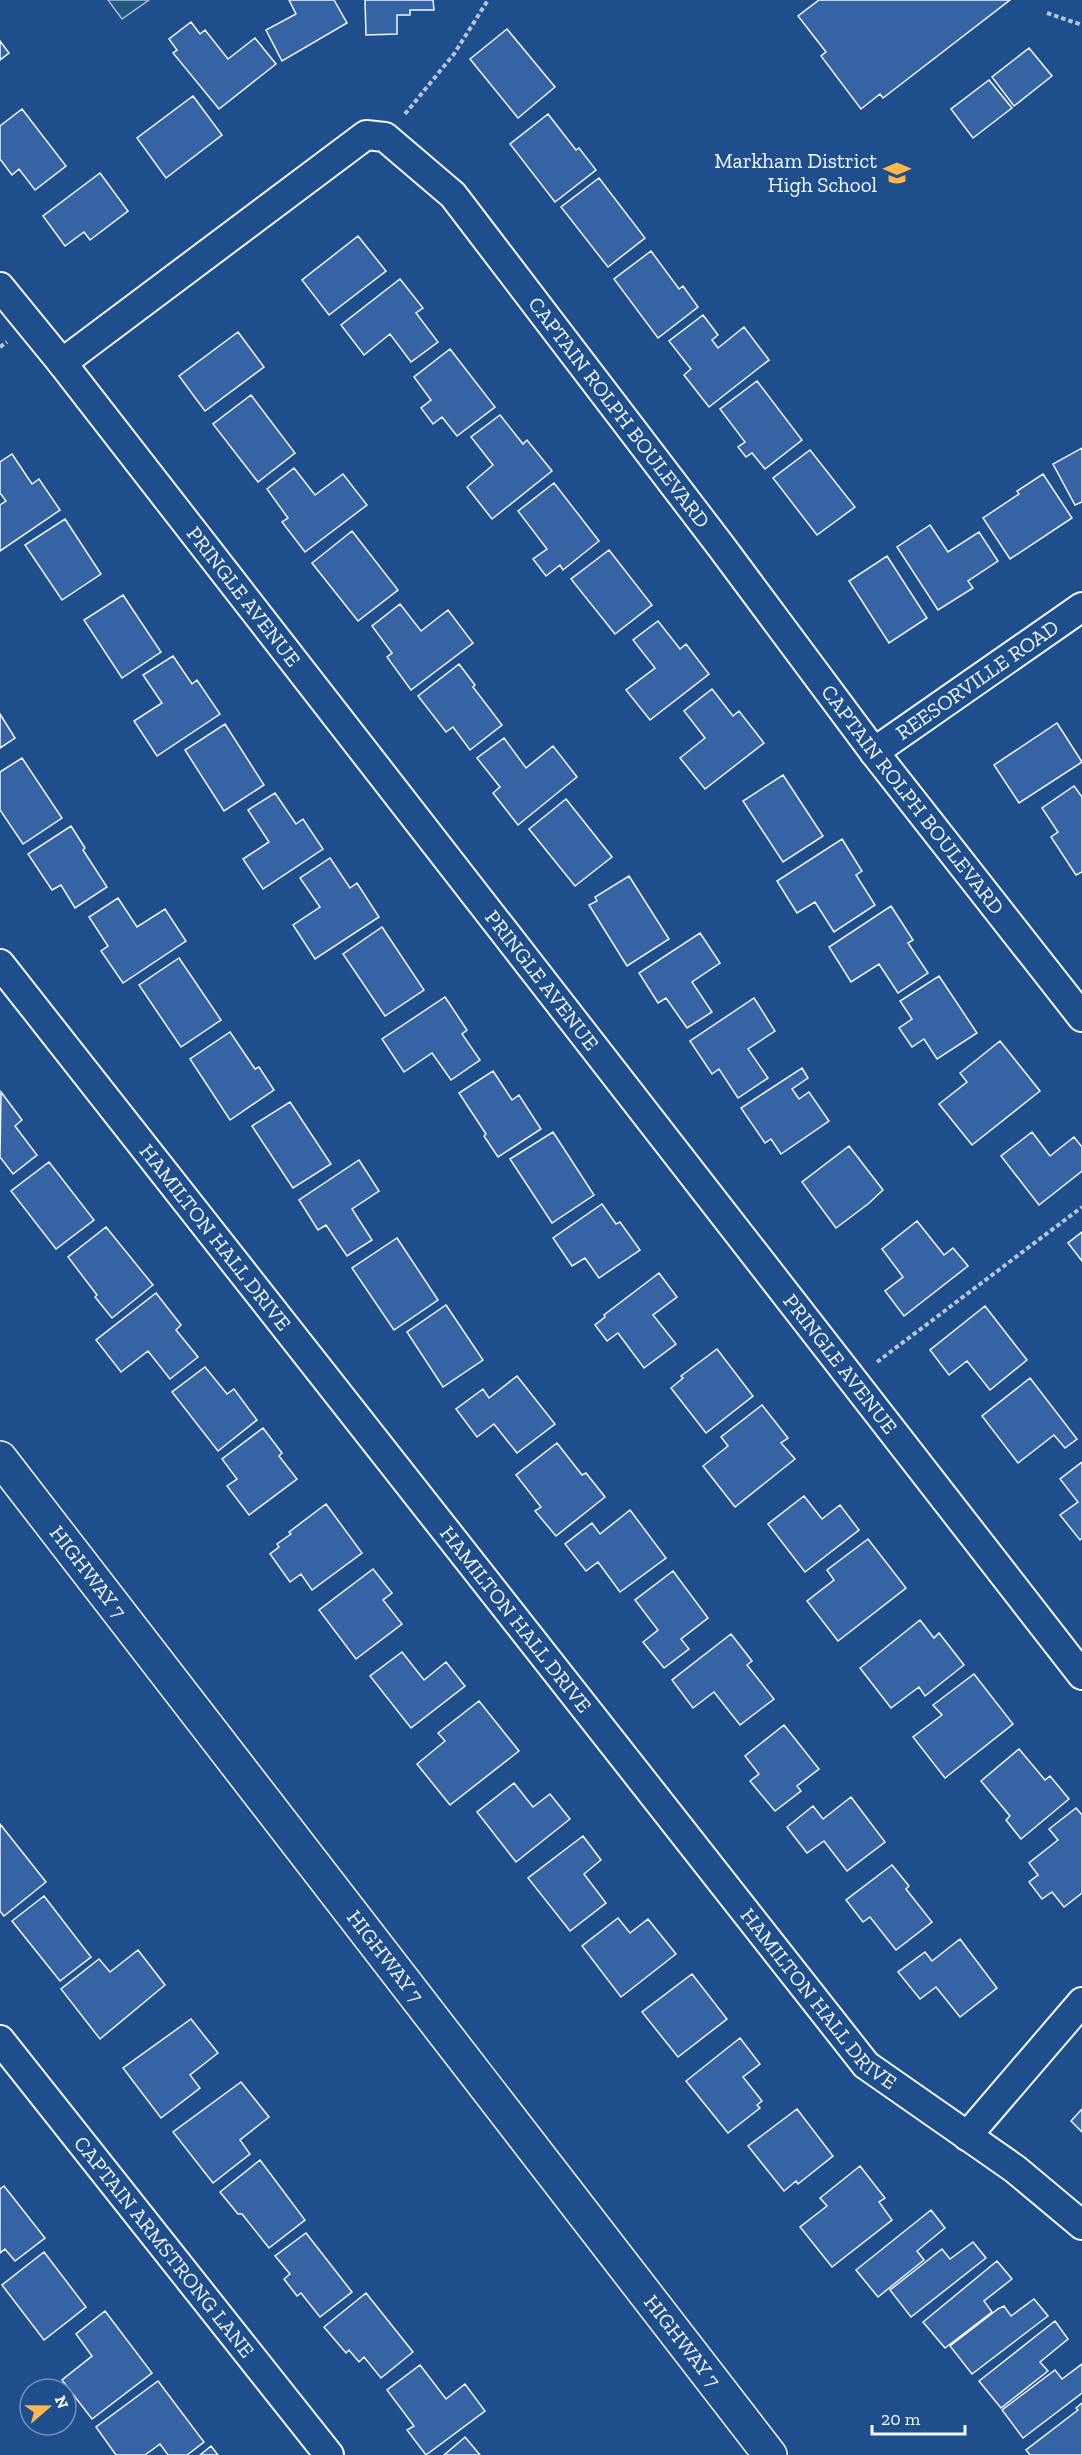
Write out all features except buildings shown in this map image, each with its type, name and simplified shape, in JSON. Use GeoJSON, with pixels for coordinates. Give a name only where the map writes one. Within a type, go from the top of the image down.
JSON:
{"type":"FeatureCollection","features":[{"type":"Feature","properties":{"kind":"main road","name":"HIGHWAY 7"},"geometry":{"type":"LineString","coordinates":[[0,1458],[771,2455]]}},
{"type":"Feature","properties":{"kind":"street"},"geometry":{"type":"LineString","coordinates":[[62,363],[366,135],[385,137]]}},
{"type":"Feature","properties":{"kind":"street","name":"CAPTAIN ROLPH BOULEVARD"},"geometry":{"type":"LineString","coordinates":[[385,137],[453,195],[720,545],[874,752],[1082,1017]]}},
{"type":"Feature","properties":{"kind":"street","name":"PRINGLE AVENUE"},"geometry":{"type":"LineString","coordinates":[[0,287],[62,363],[1082,1675]]}},
{"type":"Feature","properties":{"kind":"street","name":"REESORVILLE ROAD"},"geometry":{"type":"LineString","coordinates":[[874,752],[1082,607]]}},
{"type":"Feature","properties":{"kind":"street","name":"HAMILTON HALL DRIVE"},"geometry":{"type":"LineString","coordinates":[[0,964],[866,2066],[1015,2169],[1082,2225]]}},
{"type":"Feature","properties":{"kind":"street"},"geometry":{"type":"LineString","coordinates":[[967,2136],[1082,2002]]}},
{"type":"Feature","properties":{"kind":"street","name":"CAPTAIN ARMSTRONG LANE"},"geometry":{"type":"LineString","coordinates":[[0,2040],[329,2455]]}},
{"type":"Feature","properties":{"kind":"path"},"geometry":{"type":"LineString","coordinates":[[385,137],[454,54],[488,0]]}},
{"type":"Feature","properties":{"kind":"path"},"geometry":{"type":"LineString","coordinates":[[1047,13],[1082,25]]}},
{"type":"Feature","properties":{"kind":"path"},"geometry":{"type":"LineString","coordinates":[[853,1380],[1082,1207]]}},
{"type":"Feature","properties":{"kind":"shaded area"},"geometry":{"type":"Polygon","coordinates":[[[108,0],[149,0],[122,19],[108,0]]]}},
{"type":"Feature","properties":{"kind":"place","name":"Markham District High School"},"geometry":{"type":"Point","coordinates":[897,173]}}]}
